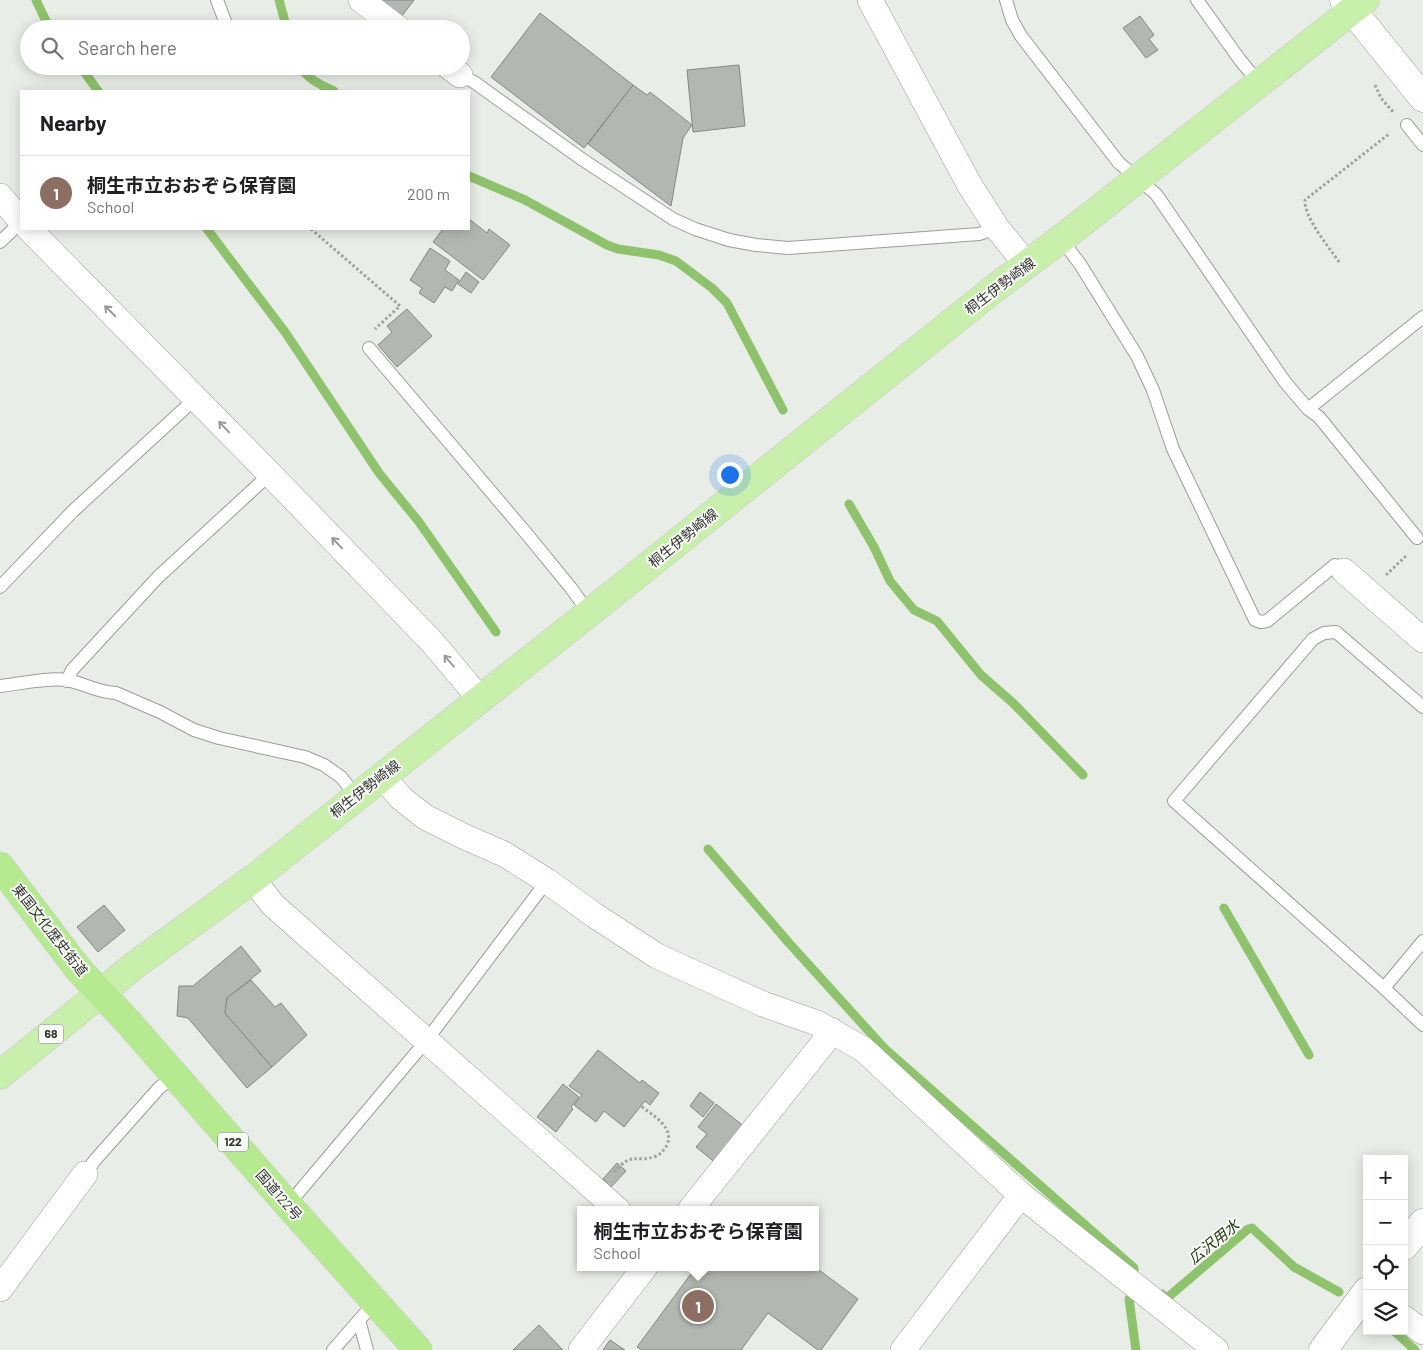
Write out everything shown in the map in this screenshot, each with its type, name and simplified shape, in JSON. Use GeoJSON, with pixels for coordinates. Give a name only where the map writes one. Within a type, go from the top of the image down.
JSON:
{"type":"FeatureCollection","features":[{"type":"Feature","properties":{"kind":"highway","name":"東国文化歴史街道"},"geometry":{"type":"LineString","coordinates":[[0,866],[80,970],[102,993]]}},
{"type":"Feature","properties":{"kind":"highway","name":"国道122号"},"geometry":{"type":"LineString","coordinates":[[102,993],[288,1205],[367,1311],[418,1350]]}},
{"type":"Feature","properties":{"kind":"main road","name":"桐生伊勢崎線"},"geometry":{"type":"LineString","coordinates":[[0,1075],[135,965],[253,879],[995,288],[1061,240],[1259,83],[1353,3]]}},
{"type":"Feature","properties":{"kind":"street"},"geometry":{"type":"LineString","coordinates":[[360,0],[387,20]]}},
{"type":"Feature","properties":{"kind":"street"},"geometry":{"type":"LineString","coordinates":[[870,0],[969,184],[997,228],[1027,265]]}},
{"type":"Feature","properties":{"kind":"street"},"geometry":{"type":"LineString","coordinates":[[1353,3],[1423,98]]}},
{"type":"Feature","properties":{"kind":"street"},"geometry":{"type":"LineString","coordinates":[[0,196],[20,221]]}},
{"type":"Feature","properties":{"kind":"street"},"geometry":{"type":"LineString","coordinates":[[30,230],[433,643],[480,699]]}},
{"type":"Feature","properties":{"kind":"street"},"geometry":{"type":"LineString","coordinates":[[1344,571],[1423,640]]}},
{"type":"Feature","properties":{"kind":"street"},"geometry":{"type":"LineString","coordinates":[[382,776],[401,798],[425,817],[504,854],[657,956],[754,1001],[831,1030],[863,1049],[1021,1195],[1216,1350]]}},
{"type":"Feature","properties":{"kind":"street"},"geometry":{"type":"LineString","coordinates":[[253,879],[274,905],[614,1206]]}},
{"type":"Feature","properties":{"kind":"street"},"geometry":{"type":"LineString","coordinates":[[693,1206],[819,1049],[831,1030]]}},
{"type":"Feature","properties":{"kind":"street"},"geometry":{"type":"LineString","coordinates":[[0,1289],[85,1174]]}},
{"type":"Feature","properties":{"kind":"street"},"geometry":{"type":"LineString","coordinates":[[903,1350],[1021,1195]]}},
{"type":"Feature","properties":{"kind":"street"},"geometry":{"type":"LineString","coordinates":[[1405,1245],[1423,1223]]}},
{"type":"Feature","properties":{"kind":"street"},"geometry":{"type":"LineString","coordinates":[[581,1350],[642,1271]]}},
{"type":"Feature","properties":{"kind":"street"},"geometry":{"type":"LineString","coordinates":[[1323,1350],[1363,1296]]}},
{"type":"Feature","properties":{"kind":"street"},"geometry":{"type":"LineString","coordinates":[[1408,1321],[1423,1332]]}},
{"type":"Feature","properties":{"kind":"lane"},"geometry":{"type":"LineString","coordinates":[[217,0],[225,20]]}},
{"type":"Feature","properties":{"kind":"lane"},"geometry":{"type":"LineString","coordinates":[[1006,0],[1012,20],[1021,36],[1119,162],[1156,194],[1285,382],[1308,409],[1320,417],[1417,538]]}},
{"type":"Feature","properties":{"kind":"lane"},"geometry":{"type":"LineString","coordinates":[[1197,0],[1259,83]]}},
{"type":"Feature","properties":{"kind":"lane"},"geometry":{"type":"LineString","coordinates":[[461,75],[654,208],[695,229],[728,240],[788,248],[979,234],[997,228]]}},
{"type":"Feature","properties":{"kind":"lane"},"geometry":{"type":"LineString","coordinates":[[1402,121],[1423,145]]}},
{"type":"Feature","properties":{"kind":"lane"},"geometry":{"type":"LineString","coordinates":[[0,242],[20,223]]}},
{"type":"Feature","properties":{"kind":"lane"},"geometry":{"type":"LineString","coordinates":[[1061,240],[1080,264],[1137,356],[1153,390],[1173,449],[1255,620],[1266,622],[1335,565],[1344,571]]}},
{"type":"Feature","properties":{"kind":"lane"},"geometry":{"type":"LineString","coordinates":[[1308,409],[1423,317]]}},
{"type":"Feature","properties":{"kind":"lane"},"geometry":{"type":"LineString","coordinates":[[369,348],[526,533],[589,613]]}},
{"type":"Feature","properties":{"kind":"lane"},"geometry":{"type":"LineString","coordinates":[[0,587],[73,511],[196,398]]}},
{"type":"Feature","properties":{"kind":"lane"},"geometry":{"type":"LineString","coordinates":[[67,680],[72,670],[158,577],[270,474]]}},
{"type":"Feature","properties":{"kind":"lane"},"geometry":{"type":"LineString","coordinates":[[1423,707],[1336,632],[1324,633],[1313,639],[1174,800],[1423,1025]]}},
{"type":"Feature","properties":{"kind":"lane"},"geometry":{"type":"LineString","coordinates":[[0,686],[67,680],[109,693],[116,693],[160,712],[194,730],[219,738],[305,758],[324,765],[337,773],[356,796]]}},
{"type":"Feature","properties":{"kind":"lane"},"geometry":{"type":"LineString","coordinates":[[288,1205],[426,1041],[547,881]]}},
{"type":"Feature","properties":{"kind":"lane"},"geometry":{"type":"LineString","coordinates":[[1384,988],[1423,941]]}},
{"type":"Feature","properties":{"kind":"lane"},"geometry":{"type":"LineString","coordinates":[[85,1174],[95,1160],[159,1088],[175,1075]]}},
{"type":"Feature","properties":{"kind":"lane"},"geometry":{"type":"LineString","coordinates":[[333,1350],[367,1311]]}},
{"type":"Feature","properties":{"kind":"lane"},"geometry":{"type":"LineString","coordinates":[[367,1311],[367,1350]]}},
{"type":"Feature","properties":{"kind":"path"},"geometry":{"type":"LineString","coordinates":[[1340,262],[1308,216],[1304,207],[1305,200],[1396,129],[1402,121],[1381,98]]}},
{"type":"Feature","properties":{"kind":"path"},"geometry":{"type":"LineString","coordinates":[[312,230],[400,306],[363,340],[369,348]]}},
{"type":"Feature","properties":{"kind":"path"},"geometry":{"type":"LineString","coordinates":[[1368,591],[1420,544],[1417,538]]}},
{"type":"Feature","properties":{"kind":"path"},"geometry":{"type":"LineString","coordinates":[[596,1190],[622,1163],[630,1158],[658,1155],[666,1147],[668,1138],[664,1125],[641,1106]]}},
{"type":"Feature","properties":{"kind":"building"},"geometry":{"type":"Polygon","coordinates":[[[378,0],[414,0],[401,17],[378,0]]]}},
{"type":"Feature","properties":{"kind":"building"},"geometry":{"type":"Polygon","coordinates":[[[540,13],[633,85],[584,148],[491,77],[540,13]]]}},
{"type":"Feature","properties":{"kind":"building"},"geometry":{"type":"Polygon","coordinates":[[[1140,16],[1154,35],[1149,39],[1158,50],[1146,58],[1123,28],[1140,16]]]}},
{"type":"Feature","properties":{"kind":"building"},"geometry":{"type":"Polygon","coordinates":[[[739,65],[745,126],[693,132],[687,70],[739,65]]]}},
{"type":"Feature","properties":{"kind":"building"},"geometry":{"type":"Polygon","coordinates":[[[633,85],[647,95],[650,92],[692,125],[683,138],[671,206],[588,144],[633,85]]]}},
{"type":"Feature","properties":{"kind":"building"},"geometry":{"type":"Polygon","coordinates":[[[470,220],[487,233],[489,229],[510,245],[483,280],[433,242],[442,230],[470,230],[470,220]]]}},
{"type":"Feature","properties":{"kind":"building"},"geometry":{"type":"Polygon","coordinates":[[[430,248],[450,261],[445,270],[459,280],[452,291],[445,287],[434,303],[419,293],[422,288],[410,280],[430,248]]]}},
{"type":"Feature","properties":{"kind":"building"},"geometry":{"type":"Polygon","coordinates":[[[466,272],[479,282],[471,293],[458,284],[466,272]]]}},
{"type":"Feature","properties":{"kind":"building"},"geometry":{"type":"Polygon","coordinates":[[[407,309],[432,336],[397,367],[378,345],[392,332],[387,326],[407,309]]]}},
{"type":"Feature","properties":{"kind":"building"},"geometry":{"type":"Polygon","coordinates":[[[104,905],[125,930],[98,952],[77,927],[104,905]]]}},
{"type":"Feature","properties":{"kind":"building"},"geometry":{"type":"Polygon","coordinates":[[[241,946],[261,971],[227,998],[225,1013],[272,1067],[247,1088],[188,1018],[177,1016],[179,986],[193,986],[241,946]]]}},
{"type":"Feature","properties":{"kind":"building"},"geometry":{"type":"Polygon","coordinates":[[[251,980],[275,1007],[281,1003],[307,1035],[272,1067],[225,1013],[227,998],[251,980]]]}},
{"type":"Feature","properties":{"kind":"building"},"geometry":{"type":"Polygon","coordinates":[[[598,1050],[640,1083],[642,1080],[659,1093],[650,1105],[645,1101],[624,1127],[604,1111],[596,1122],[574,1105],[582,1095],[569,1086],[598,1050]]]}},
{"type":"Feature","properties":{"kind":"building"},"geometry":{"type":"Polygon","coordinates":[[[563,1084],[579,1097],[571,1107],[573,1109],[556,1132],[537,1117],[563,1084]]]}},
{"type":"Feature","properties":{"kind":"building"},"geometry":{"type":"Polygon","coordinates":[[[700,1092],[714,1103],[703,1117],[690,1106],[700,1092]]]}},
{"type":"Feature","properties":{"kind":"building"},"geometry":{"type":"Polygon","coordinates":[[[716,1104],[746,1128],[717,1164],[696,1147],[707,1134],[698,1127],[716,1104]]]}},
{"type":"Feature","properties":{"kind":"building"},"geometry":{"type":"Polygon","coordinates":[[[617,1163],[626,1171],[611,1187],[603,1179],[617,1163]]]}},
{"type":"Feature","properties":{"kind":"building"},"geometry":{"type":"Polygon","coordinates":[[[819,1270],[858,1299],[821,1350],[818,1350],[768,1313],[741,1350],[642,1350],[637,1347],[693,1271],[819,1270]]]}},
{"type":"Feature","properties":{"kind":"building"},"geometry":{"type":"Polygon","coordinates":[[[539,1325],[563,1350],[513,1350],[539,1325]]]}},
{"type":"Feature","properties":{"kind":"building"},"geometry":{"type":"Polygon","coordinates":[[[610,1340],[625,1350],[603,1350],[610,1340]]]}},
{"type":"Feature","properties":{"kind":"waterway"},"geometry":{"type":"LineString","coordinates":[[36,0],[46,20]]}},
{"type":"Feature","properties":{"kind":"waterway"},"geometry":{"type":"LineString","coordinates":[[279,0],[285,20]]}},
{"type":"Feature","properties":{"kind":"waterway"},"geometry":{"type":"LineString","coordinates":[[86,75],[97,90]]}},
{"type":"Feature","properties":{"kind":"waterway"},"geometry":{"type":"LineString","coordinates":[[308,75],[332,90]]}},
{"type":"Feature","properties":{"kind":"waterway"},"geometry":{"type":"LineString","coordinates":[[470,176],[525,200],[607,245],[618,249],[659,255],[676,261],[712,288],[727,303],[783,410]]}},
{"type":"Feature","properties":{"kind":"waterway"},"geometry":{"type":"LineString","coordinates":[[208,230],[285,332],[379,473],[419,522],[496,632]]}},
{"type":"Feature","properties":{"kind":"waterway"},"geometry":{"type":"LineString","coordinates":[[849,504],[874,547],[890,581],[914,610],[937,621],[981,675],[1013,703],[1083,775]]}},
{"type":"Feature","properties":{"kind":"waterway"},"geometry":{"type":"LineString","coordinates":[[708,849],[789,943],[885,1049],[1134,1268],[1134,1275]]}},
{"type":"Feature","properties":{"kind":"waterway"},"geometry":{"type":"LineString","coordinates":[[1224,908],[1309,1055]]}},
{"type":"Feature","properties":{"kind":"waterway","name":"広沢用水"},"geometry":{"type":"LineString","coordinates":[[1162,1294],[1167,1298],[1248,1229],[1252,1228],[1294,1267],[1339,1292]]}},
{"type":"Feature","properties":{"kind":"waterway"},"geometry":{"type":"LineString","coordinates":[[1129,1299],[1136,1350]]}},
{"type":"Feature","properties":{"kind":"waterway","name":"広沢用水"},"geometry":{"type":"LineString","coordinates":[[1398,1335],[1415,1350]]}},
{"type":"Feature","properties":{"kind":"place","name":"桐生市立おおぞら保育園"},"geometry":{"type":"Point","coordinates":[698,1306]}}]}
